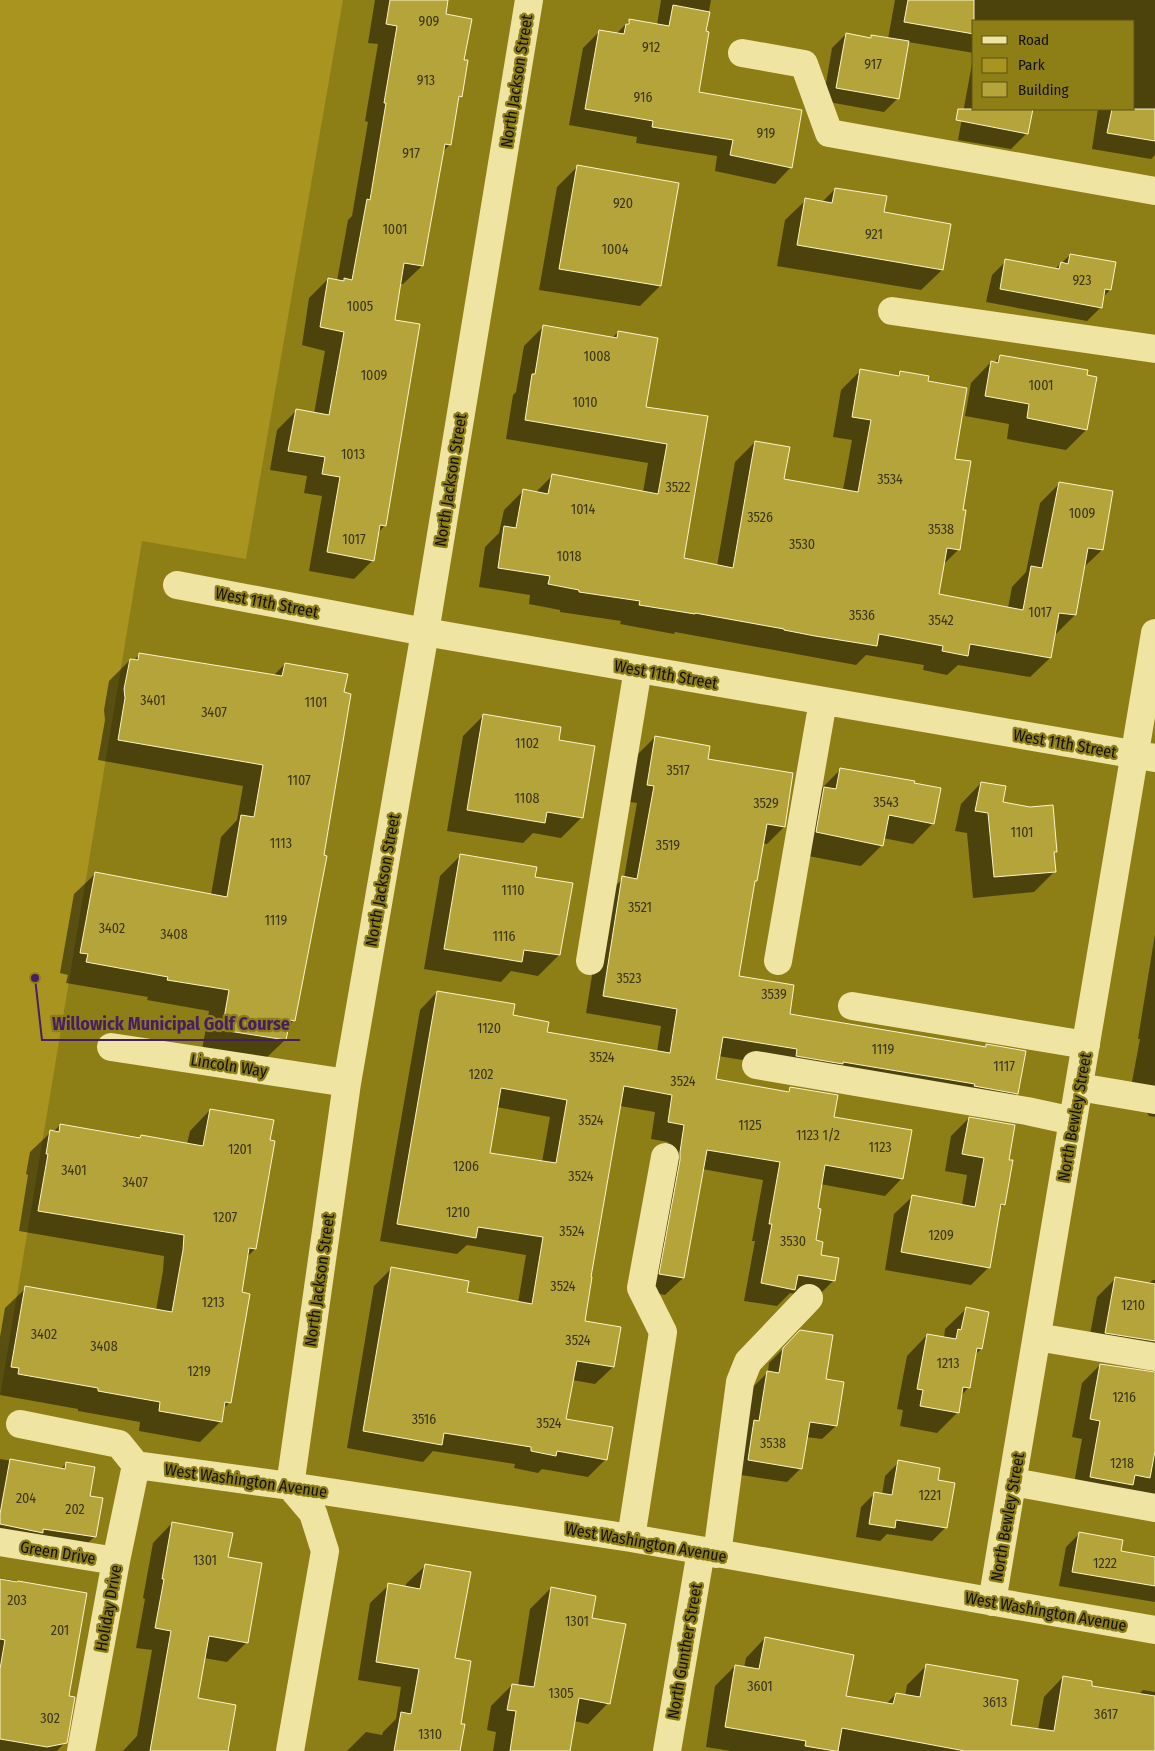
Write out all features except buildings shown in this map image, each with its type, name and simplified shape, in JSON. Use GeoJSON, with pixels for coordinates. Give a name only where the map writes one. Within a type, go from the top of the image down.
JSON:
{"type":"FeatureCollection","features":[{"type":"Feature","properties":{"kind":"street","name":"North Jackson Street"},"geometry":{"type":"LineString","coordinates":[[290,1486],[347,1083],[425,632],[529,0]]}},
{"type":"Feature","properties":{"kind":"street"},"geometry":{"type":"LineString","coordinates":[[742,53],[804,64],[829,133],[1155,191]]}},
{"type":"Feature","properties":{"kind":"street"},"geometry":{"type":"LineString","coordinates":[[892,311],[1155,349]]}},
{"type":"Feature","properties":{"kind":"street","name":"West 11th Street"},"geometry":{"type":"LineString","coordinates":[[177,585],[425,632],[1145,757]]}},
{"type":"Feature","properties":{"kind":"street","name":"North Bewley Street"},"geometry":{"type":"LineString","coordinates":[[992,1602],[1086,1045],[1145,757],[1155,632]]}},
{"type":"Feature","properties":{"kind":"street"},"geometry":{"type":"LineString","coordinates":[[590,961],[638,669]]}},
{"type":"Feature","properties":{"kind":"street"},"geometry":{"type":"LineString","coordinates":[[778,962],[823,701]]}},
{"type":"Feature","properties":{"kind":"street"},"geometry":{"type":"LineString","coordinates":[[852,1006],[1086,1045]]}},
{"type":"Feature","properties":{"kind":"street","name":"Lincoln Way"},"geometry":{"type":"LineString","coordinates":[[111,1046],[347,1083]]}},
{"type":"Feature","properties":{"kind":"street"},"geometry":{"type":"LineString","coordinates":[[756,1065],[1027,1111],[1073,1121]]}},
{"type":"Feature","properties":{"kind":"street"},"geometry":{"type":"LineString","coordinates":[[1079,1087],[1155,1100]]}},
{"type":"Feature","properties":{"kind":"street"},"geometry":{"type":"LineString","coordinates":[[631,1538],[663,1332],[641,1288],[665,1157]]}},
{"type":"Feature","properties":{"kind":"street","name":"North Gunther Street"},"geometry":{"type":"LineString","coordinates":[[666,1751],[709,1552],[740,1382],[748,1362],[809,1298]]}},
{"type":"Feature","properties":{"kind":"street"},"geometry":{"type":"LineString","coordinates":[[1037,1337],[1155,1357]]}},
{"type":"Feature","properties":{"kind":"street"},"geometry":{"type":"LineString","coordinates":[[20,1424],[119,1444],[136,1465]]}},
{"type":"Feature","properties":{"kind":"street","name":"West Washington Avenue"},"geometry":{"type":"LineString","coordinates":[[136,1465],[290,1486],[631,1538],[1155,1630]]}},
{"type":"Feature","properties":{"kind":"street","name":"Holiday Drive"},"geometry":{"type":"LineString","coordinates":[[81,1751],[116,1561],[136,1465]]}},
{"type":"Feature","properties":{"kind":"street"},"geometry":{"type":"LineString","coordinates":[[1013,1482],[1155,1508]]}},
{"type":"Feature","properties":{"kind":"street"},"geometry":{"type":"LineString","coordinates":[[290,1486],[313,1513],[325,1551],[290,1751]]}},
{"type":"Feature","properties":{"kind":"street","name":"Green Drive"},"geometry":{"type":"LineString","coordinates":[[0,1542],[116,1561]]}},
{"type":"Feature","properties":{"kind":"green space"},"geometry":{"type":"Polygon","coordinates":[[[0,0],[343,0],[246,559],[142,541],[0,1397],[0,0]]]}},
{"type":"Feature","properties":{"kind":"place","name":"Willowick Municipal Golf Course"},"geometry":{"type":"Point","coordinates":[35,978]}}]}
